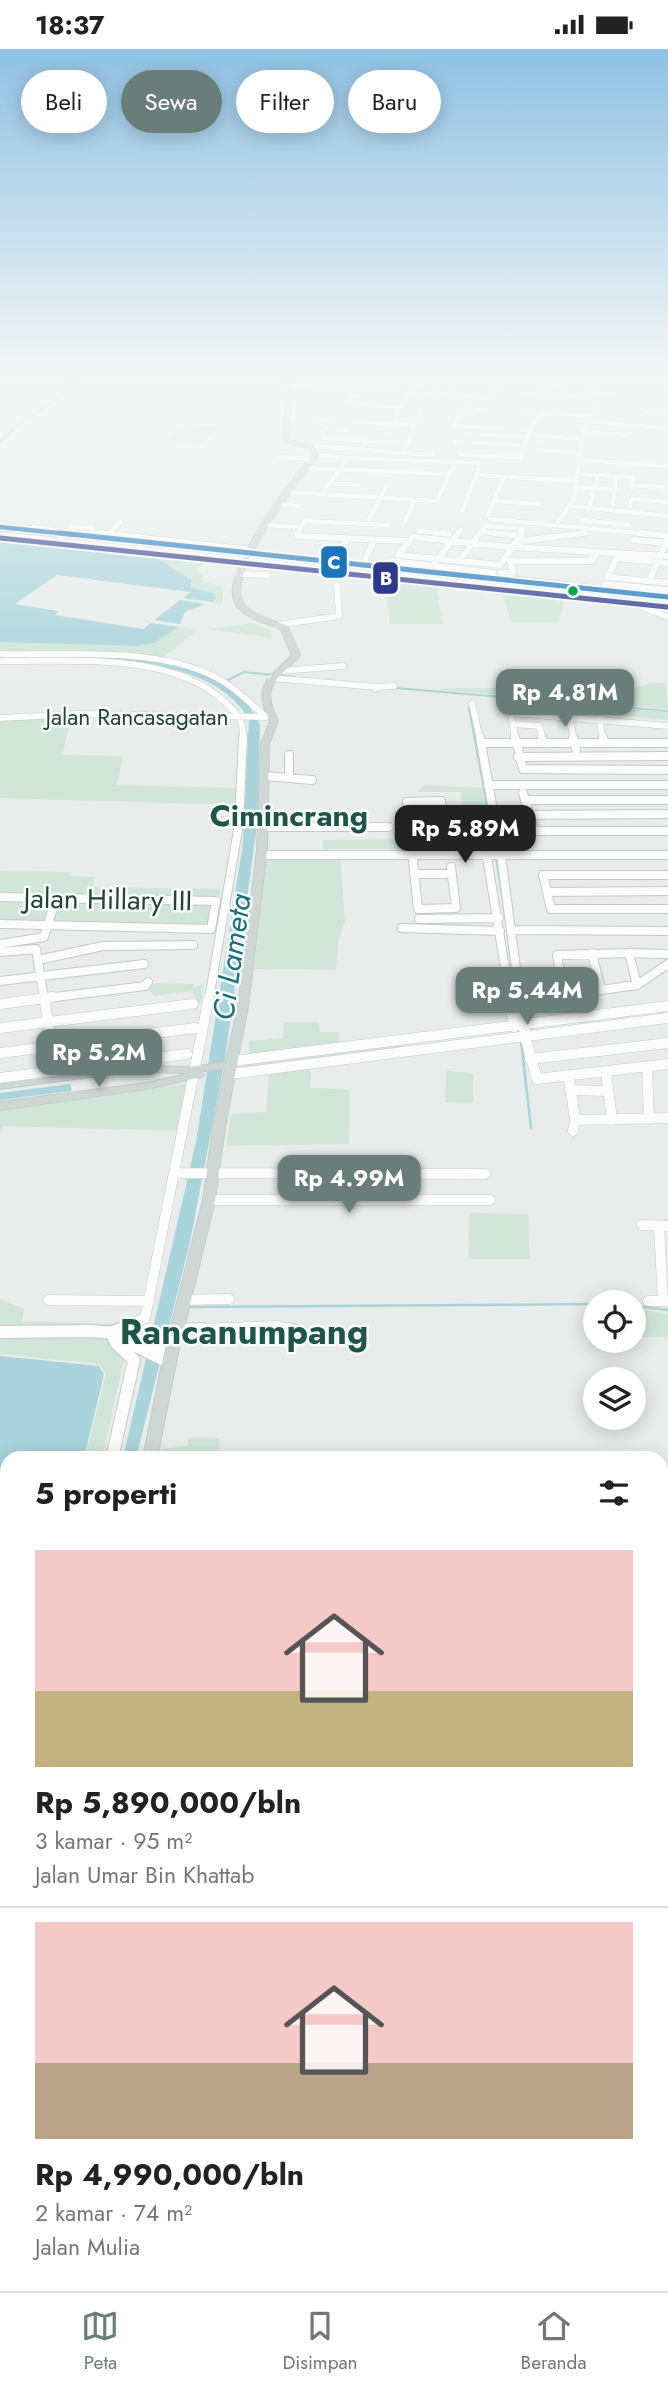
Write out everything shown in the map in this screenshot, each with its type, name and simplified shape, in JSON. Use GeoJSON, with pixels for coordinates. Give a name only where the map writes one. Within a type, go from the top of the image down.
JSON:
{"type":"FeatureCollection","features":[{"type":"Feature","properties":{"kind":"main road"},"geometry":{"type":"LineString","coordinates":[[151,1451],[167,1356],[181,1313],[209,1200],[228,1068],[243,1006],[262,853],[266,776],[266,687],[296,655],[286,632],[246,610],[237,602],[235,594],[238,574],[276,504],[298,479]]}},
{"type":"Feature","properties":{"kind":"main road"},"geometry":{"type":"LineString","coordinates":[[0,1106],[146,1086],[197,1072],[228,1068]]}},
{"type":"Feature","properties":{"kind":"main road"},"geometry":{"type":"LineString","coordinates":[[0,1086],[128,1069],[197,1072]]}},
{"type":"Feature","properties":{"kind":"street"},"geometry":{"type":"LineString","coordinates":[[322,494],[332,479]]}},
{"type":"Feature","properties":{"kind":"street"},"geometry":{"type":"LineString","coordinates":[[288,492],[346,499],[437,501],[448,479]]}},
{"type":"Feature","properties":{"kind":"street"},"geometry":{"type":"LineString","coordinates":[[462,511],[475,479]]}},
{"type":"Feature","properties":{"kind":"street"},"geometry":{"type":"LineString","coordinates":[[503,479],[489,517],[629,532],[665,548]]}},
{"type":"Feature","properties":{"kind":"street"},"geometry":{"type":"LineString","coordinates":[[520,479],[613,490]]}},
{"type":"Feature","properties":{"kind":"street"},"geometry":{"type":"LineString","coordinates":[[481,532],[539,538],[571,506],[576,479]]}},
{"type":"Feature","properties":{"kind":"street"},"geometry":{"type":"LineString","coordinates":[[567,534],[586,514],[593,502],[597,479]]}},
{"type":"Feature","properties":{"kind":"street"},"geometry":{"type":"LineString","coordinates":[[613,504],[615,479]]}},
{"type":"Feature","properties":{"kind":"street"},"geometry":{"type":"LineString","coordinates":[[633,479],[632,487],[668,488]]}},
{"type":"Feature","properties":{"kind":"street"},"geometry":{"type":"LineString","coordinates":[[329,483],[359,485]]}},
{"type":"Feature","properties":{"kind":"street"},"geometry":{"type":"LineString","coordinates":[[369,519],[386,487]]}},
{"type":"Feature","properties":{"kind":"street"},"geometry":{"type":"LineString","coordinates":[[629,506],[633,499],[668,502]]}},
{"type":"Feature","properties":{"kind":"street"},"geometry":{"type":"LineString","coordinates":[[405,520],[415,500]]}},
{"type":"Feature","properties":{"kind":"street"},"geometry":{"type":"LineString","coordinates":[[494,501],[540,504]]}},
{"type":"Feature","properties":{"kind":"street"},"geometry":{"type":"LineString","coordinates":[[593,502],[629,506],[640,513],[668,522]]}},
{"type":"Feature","properties":{"kind":"street"},"geometry":{"type":"LineString","coordinates":[[510,521],[518,503]]}},
{"type":"Feature","properties":{"kind":"street"},"geometry":{"type":"LineString","coordinates":[[276,504],[299,506]]}},
{"type":"Feature","properties":{"kind":"street"},"geometry":{"type":"LineString","coordinates":[[571,506],[586,514],[633,526],[668,529]]}},
{"type":"Feature","properties":{"kind":"street"},"geometry":{"type":"LineString","coordinates":[[586,514],[640,513],[668,509]]}},
{"type":"Feature","properties":{"kind":"street"},"geometry":{"type":"LineString","coordinates":[[530,522],[536,512]]}},
{"type":"Feature","properties":{"kind":"street"},"geometry":{"type":"LineString","coordinates":[[640,513],[668,516]]}},
{"type":"Feature","properties":{"kind":"street"},"geometry":{"type":"LineString","coordinates":[[629,532],[640,513]]}},
{"type":"Feature","properties":{"kind":"street"},"geometry":{"type":"LineString","coordinates":[[554,525],[555,517]]}},
{"type":"Feature","properties":{"kind":"street"},"geometry":{"type":"LineString","coordinates":[[388,525],[305,521],[297,535],[374,540],[433,539],[638,557],[665,548]]}},
{"type":"Feature","properties":{"kind":"street"},"geometry":{"type":"LineString","coordinates":[[33,527],[106,534],[120,522]]}},
{"type":"Feature","properties":{"kind":"street"},"geometry":{"type":"LineString","coordinates":[[265,525],[335,530]]}},
{"type":"Feature","properties":{"kind":"street"},"geometry":{"type":"LineString","coordinates":[[411,539],[398,555],[459,561],[482,563],[500,565],[514,547],[523,529],[487,526],[459,561]]}},
{"type":"Feature","properties":{"kind":"street"},"geometry":{"type":"LineString","coordinates":[[71,527],[92,528],[91,532],[249,555],[620,600],[668,616]]}},
{"type":"Feature","properties":{"kind":"street"},"geometry":{"type":"LineString","coordinates":[[392,561],[513,573],[510,561],[514,547],[521,541],[589,532],[593,529]]}},
{"type":"Feature","properties":{"kind":"street"},"geometry":{"type":"LineString","coordinates":[[419,530],[459,533],[432,566]]}},
{"type":"Feature","properties":{"kind":"street"},"geometry":{"type":"LineString","coordinates":[[0,534],[249,555]]}},
{"type":"Feature","properties":{"kind":"street"},"geometry":{"type":"LineString","coordinates":[[482,563],[500,534]]}},
{"type":"Feature","properties":{"kind":"street"},"geometry":{"type":"LineString","coordinates":[[335,558],[348,538]]}},
{"type":"Feature","properties":{"kind":"street"},"geometry":{"type":"LineString","coordinates":[[418,557],[433,539]]}},
{"type":"Feature","properties":{"kind":"street"},"geometry":{"type":"LineString","coordinates":[[366,558],[374,540]]}},
{"type":"Feature","properties":{"kind":"street"},"geometry":{"type":"LineString","coordinates":[[633,540],[665,548]]}},
{"type":"Feature","properties":{"kind":"street"},"geometry":{"type":"LineString","coordinates":[[628,579],[645,541]]}},
{"type":"Feature","properties":{"kind":"street"},"geometry":{"type":"LineString","coordinates":[[665,548],[668,563]]}},
{"type":"Feature","properties":{"kind":"street"},"geometry":{"type":"LineString","coordinates":[[649,581],[665,548]]}},
{"type":"Feature","properties":{"kind":"street"},"geometry":{"type":"LineString","coordinates":[[532,560],[540,549]]}},
{"type":"Feature","properties":{"kind":"street"},"geometry":{"type":"LineString","coordinates":[[550,561],[558,550]]}},
{"type":"Feature","properties":{"kind":"street"},"geometry":{"type":"LineString","coordinates":[[571,561],[579,552]]}},
{"type":"Feature","properties":{"kind":"street"},"geometry":{"type":"LineString","coordinates":[[510,561],[592,561],[597,553]]}},
{"type":"Feature","properties":{"kind":"street"},"geometry":{"type":"LineString","coordinates":[[616,556],[607,577],[668,583]]}},
{"type":"Feature","properties":{"kind":"street"},"geometry":{"type":"LineString","coordinates":[[238,574],[268,575]]}},
{"type":"Feature","properties":{"kind":"street"},"geometry":{"type":"LineString","coordinates":[[605,584],[668,590]]}},
{"type":"Feature","properties":{"kind":"street"},"geometry":{"type":"LineString","coordinates":[[277,625],[301,617],[339,616],[337,585]]}},
{"type":"Feature","properties":{"kind":"street"},"geometry":{"type":"LineString","coordinates":[[0,654],[163,660],[197,669],[222,681],[266,717]]}},
{"type":"Feature","properties":{"kind":"street"},"geometry":{"type":"LineString","coordinates":[[2,664],[152,667],[197,680],[228,703],[237,713],[244,729],[239,824],[178,1174],[145,1319],[111,1333]]}},
{"type":"Feature","properties":{"kind":"street"},"geometry":{"type":"LineString","coordinates":[[275,675],[343,666]]}},
{"type":"Feature","properties":{"kind":"street"},"geometry":{"type":"LineString","coordinates":[[275,675],[317,682],[394,686]]}},
{"type":"Feature","properties":{"kind":"street"},"geometry":{"type":"LineString","coordinates":[[317,682],[313,686],[318,692]]}},
{"type":"Feature","properties":{"kind":"street"},"geometry":{"type":"LineString","coordinates":[[472,704],[500,853],[511,932],[518,1038]]}},
{"type":"Feature","properties":{"kind":"street"},"geometry":{"type":"LineString","coordinates":[[668,726],[512,712],[515,743],[523,769],[668,770]]}},
{"type":"Feature","properties":{"kind":"street","name":"Jalan Rancasagatan"},"geometry":{"type":"LineString","coordinates":[[0,718],[78,714],[266,717]]}},
{"type":"Feature","properties":{"kind":"street"},"geometry":{"type":"LineString","coordinates":[[569,716],[581,770]]}},
{"type":"Feature","properties":{"kind":"street"},"geometry":{"type":"LineString","coordinates":[[599,719],[604,743]]}},
{"type":"Feature","properties":{"kind":"street"},"geometry":{"type":"LineString","coordinates":[[626,722],[632,742]]}},
{"type":"Feature","properties":{"kind":"street"},"geometry":{"type":"LineString","coordinates":[[514,724],[538,726],[544,743]]}},
{"type":"Feature","properties":{"kind":"street"},"geometry":{"type":"LineString","coordinates":[[654,725],[664,743]]}},
{"type":"Feature","properties":{"kind":"street"},"geometry":{"type":"LineString","coordinates":[[481,743],[664,743]]}},
{"type":"Feature","properties":{"kind":"street"},"geometry":{"type":"LineString","coordinates":[[289,755],[289,777]]}},
{"type":"Feature","properties":{"kind":"street"},"geometry":{"type":"LineString","coordinates":[[518,757],[668,756]]}},
{"type":"Feature","properties":{"kind":"street"},"geometry":{"type":"LineString","coordinates":[[266,776],[312,780]]}},
{"type":"Feature","properties":{"kind":"street"},"geometry":{"type":"LineString","coordinates":[[488,785],[668,785]]}},
{"type":"Feature","properties":{"kind":"street"},"geometry":{"type":"LineString","coordinates":[[668,800],[524,797],[533,830],[536,832],[668,831]]}},
{"type":"Feature","properties":{"kind":"street"},"geometry":{"type":"LineString","coordinates":[[596,800],[600,815]]}},
{"type":"Feature","properties":{"kind":"street"},"geometry":{"type":"LineString","coordinates":[[411,832],[446,831],[441,801],[407,802],[420,909],[456,908],[451,870],[416,874]]}},
{"type":"Feature","properties":{"kind":"street"},"geometry":{"type":"LineString","coordinates":[[528,815],[668,814]]}},
{"type":"Feature","properties":{"kind":"street"},"geometry":{"type":"LineString","coordinates":[[263,827],[389,827]]}},
{"type":"Feature","properties":{"kind":"street"},"geometry":{"type":"LineString","coordinates":[[262,853],[668,853]]}},
{"type":"Feature","properties":{"kind":"street"},"geometry":{"type":"LineString","coordinates":[[487,853],[518,1026]]}},
{"type":"Feature","properties":{"kind":"street"},"geometry":{"type":"LineString","coordinates":[[668,875],[544,875],[552,909],[668,909]]}},
{"type":"Feature","properties":{"kind":"street"},"geometry":{"type":"LineString","coordinates":[[617,891],[622,909]]}},
{"type":"Feature","properties":{"kind":"street"},"geometry":{"type":"LineString","coordinates":[[547,892],[668,891]]}},
{"type":"Feature","properties":{"kind":"street","name":"Jalan Hillary III"},"geometry":{"type":"LineString","coordinates":[[0,897],[216,901],[211,929],[47,924]]}},
{"type":"Feature","properties":{"kind":"street"},"geometry":{"type":"LineString","coordinates":[[0,944],[44,937],[56,898]]}},
{"type":"Feature","properties":{"kind":"street"},"geometry":{"type":"LineString","coordinates":[[419,919],[499,918]]}},
{"type":"Feature","properties":{"kind":"street"},"geometry":{"type":"LineString","coordinates":[[0,924],[47,924]]}},
{"type":"Feature","properties":{"kind":"street"},"geometry":{"type":"LineString","coordinates":[[402,928],[500,932],[668,931]]}},
{"type":"Feature","properties":{"kind":"street"},"geometry":{"type":"LineString","coordinates":[[0,958],[56,958],[71,950],[129,943],[193,945]]}},
{"type":"Feature","properties":{"kind":"street"},"geometry":{"type":"LineString","coordinates":[[0,952],[33,948],[37,957],[38,976],[56,1071]]}},
{"type":"Feature","properties":{"kind":"street"},"geometry":{"type":"LineString","coordinates":[[592,953],[601,990]]}},
{"type":"Feature","properties":{"kind":"street"},"geometry":{"type":"LineString","coordinates":[[629,953],[637,985]]}},
{"type":"Feature","properties":{"kind":"street"},"geometry":{"type":"LineString","coordinates":[[668,954],[557,955],[562,990],[601,990],[637,985],[668,964]]}},
{"type":"Feature","properties":{"kind":"street"},"geometry":{"type":"LineString","coordinates":[[0,981],[144,964]]}},
{"type":"Feature","properties":{"kind":"street"},"geometry":{"type":"LineString","coordinates":[[0,1004],[145,986],[148,982]]}},
{"type":"Feature","properties":{"kind":"street"},"geometry":{"type":"LineString","coordinates":[[0,1028],[193,1004]]}},
{"type":"Feature","properties":{"kind":"street"},"geometry":{"type":"LineString","coordinates":[[228,1068],[410,1040],[668,1006]]}},
{"type":"Feature","properties":{"kind":"street"},"geometry":{"type":"LineString","coordinates":[[228,1068],[414,1050],[668,1018]]}},
{"type":"Feature","properties":{"kind":"street"},"geometry":{"type":"LineString","coordinates":[[0,1053],[195,1028]]}},
{"type":"Feature","properties":{"kind":"street"},"geometry":{"type":"LineString","coordinates":[[503,1028],[514,1032],[539,1080],[668,1064]]}},
{"type":"Feature","properties":{"kind":"street"},"geometry":{"type":"LineString","coordinates":[[410,1040],[414,1050]]}},
{"type":"Feature","properties":{"kind":"street"},"geometry":{"type":"LineString","coordinates":[[530,1059],[668,1043]]}},
{"type":"Feature","properties":{"kind":"street"},"geometry":{"type":"LineString","coordinates":[[0,1078],[187,1054]]}},
{"type":"Feature","properties":{"kind":"street"},"geometry":{"type":"LineString","coordinates":[[647,1066],[649,1119]]}},
{"type":"Feature","properties":{"kind":"street"},"geometry":{"type":"LineString","coordinates":[[606,1072],[612,1120]]}},
{"type":"Feature","properties":{"kind":"street"},"geometry":{"type":"LineString","coordinates":[[569,1077],[575,1120],[573,1131]]}},
{"type":"Feature","properties":{"kind":"street"},"geometry":{"type":"LineString","coordinates":[[570,1090],[608,1091]]}},
{"type":"Feature","properties":{"kind":"street"},"geometry":{"type":"LineString","coordinates":[[575,1120],[668,1118]]}},
{"type":"Feature","properties":{"kind":"street"},"geometry":{"type":"LineString","coordinates":[[178,1174],[485,1174]]}},
{"type":"Feature","properties":{"kind":"street"},"geometry":{"type":"LineString","coordinates":[[337,1175],[337,1200]]}},
{"type":"Feature","properties":{"kind":"street"},"geometry":{"type":"LineString","coordinates":[[209,1200],[490,1200]]}},
{"type":"Feature","properties":{"kind":"street"},"geometry":{"type":"LineString","coordinates":[[642,1225],[664,1226],[666,1301],[648,1301]]}},
{"type":"Feature","properties":{"kind":"street"},"geometry":{"type":"LineString","coordinates":[[181,1313],[229,1299]]}},
{"type":"Feature","properties":{"kind":"street"},"geometry":{"type":"LineString","coordinates":[[48,1300],[148,1301]]}},
{"type":"Feature","properties":{"kind":"street"},"geometry":{"type":"LineString","coordinates":[[181,1313],[278,1326],[304,1333]]}},
{"type":"Feature","properties":{"kind":"street"},"geometry":{"type":"LineString","coordinates":[[0,1332],[111,1333],[167,1356]]}},
{"type":"Feature","properties":{"kind":"street"},"geometry":{"type":"LineString","coordinates":[[111,1333],[117,1344],[134,1360],[114,1451]]}},
{"type":"Feature","properties":{"kind":"green space"},"geometry":{"type":"Polygon","coordinates":[[[0,529],[245,555],[0,532],[0,529]]]}},
{"type":"Feature","properties":{"kind":"green space"},"geometry":{"type":"Polygon","coordinates":[[[0,537],[210,559],[203,561],[197,572],[203,576],[204,582],[222,586],[223,604],[213,602],[216,600],[204,590],[189,587],[189,577],[184,575],[89,550],[0,541],[0,537]]]}},
{"type":"Feature","properties":{"kind":"green space"},"geometry":{"type":"Polygon","coordinates":[[[384,576],[436,582],[443,624],[390,624],[384,576]]]}},
{"type":"Feature","properties":{"kind":"green space"},"geometry":{"type":"Polygon","coordinates":[[[501,588],[566,595],[559,622],[511,622],[501,588]]]}},
{"type":"Feature","properties":{"kind":"green space"},"geometry":{"type":"Polygon","coordinates":[[[255,623],[270,631],[272,638],[206,629],[255,623]]]}},
{"type":"Feature","properties":{"kind":"green space"},"geometry":{"type":"Polygon","coordinates":[[[178,627],[197,630],[164,657],[0,652],[0,642],[137,646],[154,643],[178,627]]]}},
{"type":"Feature","properties":{"kind":"green space"},"geometry":{"type":"Polygon","coordinates":[[[651,683],[665,683],[668,709],[627,705],[624,690],[651,683]]]}},
{"type":"Feature","properties":{"kind":"green space"},"geometry":{"type":"Polygon","coordinates":[[[532,687],[533,698],[435,689],[532,687]]]}},
{"type":"Feature","properties":{"kind":"green space"},"geometry":{"type":"Polygon","coordinates":[[[492,704],[569,704],[668,712],[668,720],[492,704]]]}},
{"type":"Feature","properties":{"kind":"green space"},"geometry":{"type":"Polygon","coordinates":[[[72,716],[62,755],[123,756],[117,785],[237,788],[236,805],[0,798],[0,720],[72,716]]]}},
{"type":"Feature","properties":{"kind":"green space"},"geometry":{"type":"Polygon","coordinates":[[[424,785],[484,788],[492,833],[467,832],[460,792],[417,792],[424,785]]]}},
{"type":"Feature","properties":{"kind":"green space"},"geometry":{"type":"Polygon","coordinates":[[[409,839],[409,849],[323,849],[323,840],[409,839]]]}},
{"type":"Feature","properties":{"kind":"green space"},"geometry":{"type":"Polygon","coordinates":[[[418,840],[494,840],[497,850],[418,850],[418,840]]]}},
{"type":"Feature","properties":{"kind":"green space"},"geometry":{"type":"Polygon","coordinates":[[[267,858],[340,858],[345,922],[339,938],[336,970],[254,969],[267,858]]]}},
{"type":"Feature","properties":{"kind":"green space"},"geometry":{"type":"Polygon","coordinates":[[[0,871],[69,872],[69,876],[95,877],[93,887],[221,889],[219,900],[0,895],[0,871]]]}},
{"type":"Feature","properties":{"kind":"green space"},"geometry":{"type":"Polygon","coordinates":[[[0,899],[52,900],[44,922],[0,922],[0,899]]]}},
{"type":"Feature","properties":{"kind":"green space"},"geometry":{"type":"Polygon","coordinates":[[[59,900],[212,903],[208,927],[51,923],[59,900]]]}},
{"type":"Feature","properties":{"kind":"green space"},"geometry":{"type":"Polygon","coordinates":[[[153,983],[193,984],[194,987],[204,984],[200,1005],[191,991],[154,996],[147,987],[153,983]]]}},
{"type":"Feature","properties":{"kind":"green space"},"geometry":{"type":"Polygon","coordinates":[[[284,1022],[319,1022],[320,1032],[339,1032],[340,1046],[249,1057],[249,1041],[283,1038],[284,1022]]]}},
{"type":"Feature","properties":{"kind":"green space"},"geometry":{"type":"Polygon","coordinates":[[[402,1043],[404,1049],[242,1070],[242,1063],[402,1043]]]}},
{"type":"Feature","properties":{"kind":"green space"},"geometry":{"type":"Polygon","coordinates":[[[311,1068],[310,1088],[350,1089],[349,1144],[226,1146],[231,1114],[266,1112],[269,1073],[311,1068]]]}},
{"type":"Feature","properties":{"kind":"green space"},"geometry":{"type":"Polygon","coordinates":[[[446,1071],[473,1073],[473,1103],[445,1102],[446,1071]]]}},
{"type":"Feature","properties":{"kind":"green space"},"geometry":{"type":"Polygon","coordinates":[[[191,1083],[183,1131],[2,1126],[0,1136],[0,1108],[191,1083]]]}},
{"type":"Feature","properties":{"kind":"green space"},"geometry":{"type":"Polygon","coordinates":[[[470,1213],[528,1214],[530,1259],[468,1259],[470,1213]]]}},
{"type":"Feature","properties":{"kind":"green space"},"geometry":{"type":"Polygon","coordinates":[[[0,1299],[24,1309],[22,1321],[132,1324],[104,1451],[87,1451],[106,1374],[99,1364],[0,1354],[0,1299]]]}},
{"type":"Feature","properties":{"kind":"green space"},"geometry":{"type":"Polygon","coordinates":[[[646,1310],[668,1314],[668,1337],[646,1337],[646,1310]]]}},
{"type":"Feature","properties":{"kind":"green space"},"geometry":{"type":"Polygon","coordinates":[[[188,1437],[219,1438],[220,1451],[160,1451],[188,1446],[188,1437]]]}},
{"type":"Feature","properties":{"kind":"water"},"geometry":{"type":"Polygon","coordinates":[[[0,541],[158,559],[192,580],[190,587],[213,593],[216,598],[213,602],[183,598],[190,592],[57,575],[15,604],[58,611],[55,615],[143,629],[151,623],[178,627],[154,643],[137,646],[0,642],[0,541]]]}},
{"type":"Feature","properties":{"kind":"water"},"geometry":{"type":"Polygon","coordinates":[[[180,600],[205,604],[185,612],[180,624],[154,620],[180,600]]]}},
{"type":"Feature","properties":{"kind":"water","name":"Ci Lameta"},"geometry":{"type":"Polygon","coordinates":[[[0,655],[135,658],[191,668],[223,682],[247,703],[260,724],[258,818],[225,1059],[190,1242],[138,1451],[125,1451],[196,1142],[243,843],[249,719],[229,696],[202,679],[170,669],[100,660],[0,660],[0,655]]]}},
{"type":"Feature","properties":{"kind":"water"},"geometry":{"type":"Polygon","coordinates":[[[70,1084],[72,1091],[0,1100],[0,1093],[70,1084]]]}},
{"type":"Feature","properties":{"kind":"water"},"geometry":{"type":"Polygon","coordinates":[[[0,1356],[99,1366],[104,1374],[86,1451],[0,1451],[0,1356]]]}},
{"type":"Feature","properties":{"kind":"waterway"},"geometry":{"type":"LineString","coordinates":[[502,575],[606,587]]}},
{"type":"Feature","properties":{"kind":"waterway"},"geometry":{"type":"LineString","coordinates":[[623,589],[668,593]]}},
{"type":"Feature","properties":{"kind":"waterway"},"geometry":{"type":"LineString","coordinates":[[224,682],[244,672],[295,677]]}},
{"type":"Feature","properties":{"kind":"waterway"},"geometry":{"type":"LineString","coordinates":[[396,688],[668,711]]}},
{"type":"Feature","properties":{"kind":"waterway"},"geometry":{"type":"LineString","coordinates":[[469,708],[495,849]]}},
{"type":"Feature","properties":{"kind":"waterway"},"geometry":{"type":"LineString","coordinates":[[496,858],[506,920]]}},
{"type":"Feature","properties":{"kind":"waterway"},"geometry":{"type":"LineString","coordinates":[[509,944],[516,997]]}},
{"type":"Feature","properties":{"kind":"waterway"},"geometry":{"type":"LineString","coordinates":[[521,1041],[531,1128]]}},
{"type":"Feature","properties":{"kind":"waterway"},"geometry":{"type":"LineString","coordinates":[[189,1307],[583,1304]]}},
{"type":"Feature","properties":{"kind":"waterway"},"geometry":{"type":"LineString","coordinates":[[646,1307],[668,1310]]}},
{"type":"Feature","properties":{"kind":"transit line","name":"C"},"geometry":{"type":"LineString","coordinates":[[0,527],[668,597]]}},
{"type":"Feature","properties":{"kind":"transit line","name":"B"},"geometry":{"type":"LineString","coordinates":[[0,538],[667,607]]}},
{"type":"Feature","properties":{"kind":"district","name":"Cimincrang"},"geometry":{"type":"Point","coordinates":[289,816]}},
{"type":"Feature","properties":{"kind":"district","name":"Rancanumpang"},"geometry":{"type":"Point","coordinates":[244,1332]}}]}
